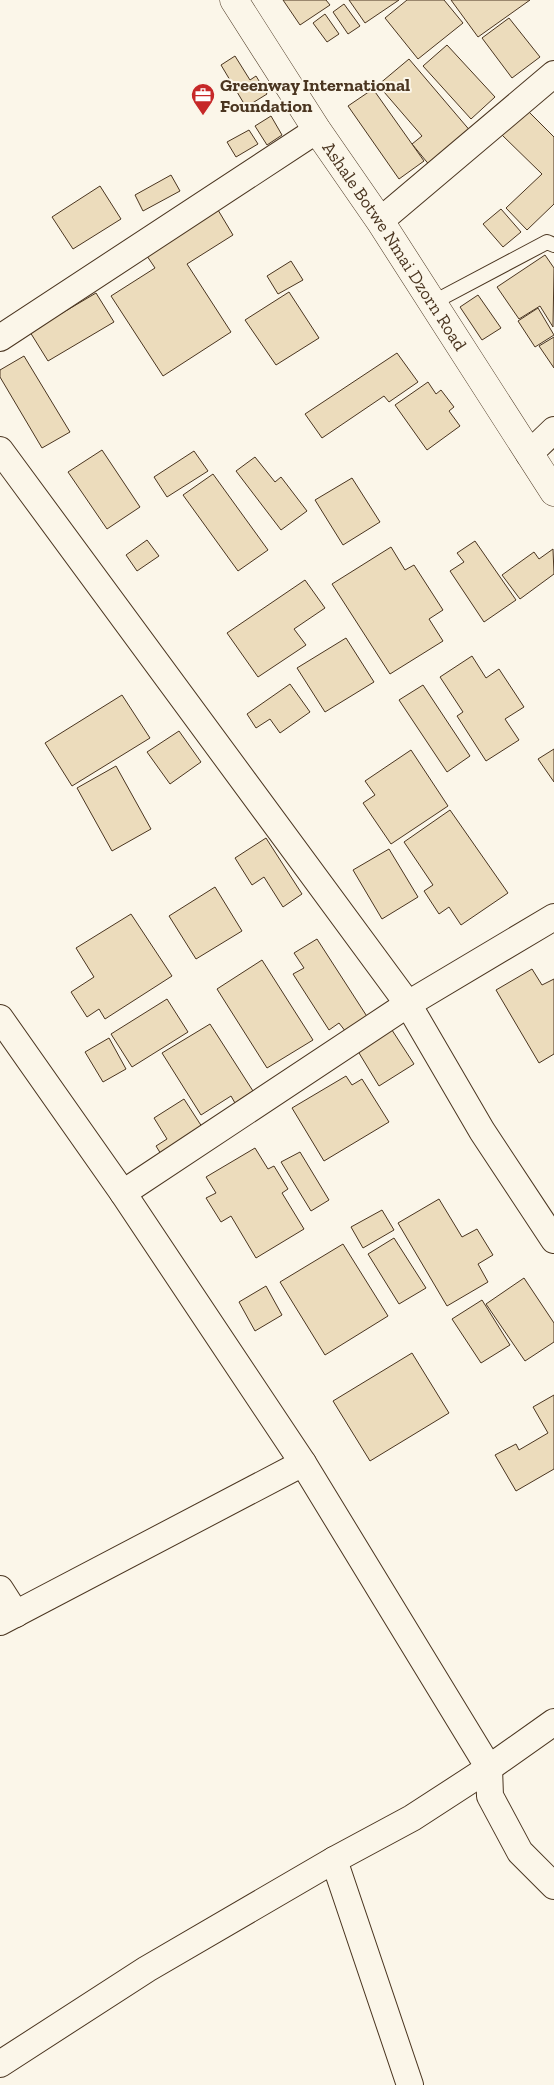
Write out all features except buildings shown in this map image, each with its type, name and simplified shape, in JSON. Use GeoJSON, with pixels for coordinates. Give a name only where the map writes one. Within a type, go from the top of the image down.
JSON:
{"type":"FeatureCollection","features":[{"type":"Feature","properties":{"kind":"main road","name":"Ashale Botwe Nmai Dzorn Road"},"geometry":{"type":"LineString","coordinates":[[234,0],[317,130],[380,221],[554,492]]}},
{"type":"Feature","properties":{"kind":"street"},"geometry":{"type":"LineString","coordinates":[[380,221],[554,74]]}},
{"type":"Feature","properties":{"kind":"street"},"geometry":{"type":"LineString","coordinates":[[0,338],[317,130]]}},
{"type":"Feature","properties":{"kind":"street"},"geometry":{"type":"LineString","coordinates":[[529,454],[554,430]]}},
{"type":"Feature","properties":{"kind":"street"},"geometry":{"type":"LineString","coordinates":[[0,450],[408,1004],[482,1131],[554,1240]]}},
{"type":"Feature","properties":{"kind":"street"},"geometry":{"type":"LineString","coordinates":[[123,1193],[408,1004],[554,917]]}},
{"type":"Feature","properties":{"kind":"street"},"geometry":{"type":"LineString","coordinates":[[0,1018],[123,1193],[303,1464],[490,1768],[490,1796],[520,1852],[554,1886]]}},
{"type":"Feature","properties":{"kind":"street"},"geometry":{"type":"LineString","coordinates":[[0,1589],[8,1618],[303,1464]]}},
{"type":"Feature","properties":{"kind":"street"},"geometry":{"type":"LineString","coordinates":[[0,2064],[147,1969],[334,1860],[412,1818],[490,1768],[554,1722]]}},
{"type":"Feature","properties":{"kind":"street"},"geometry":{"type":"LineString","coordinates":[[334,1860],[410,2085]]}},
{"type":"Feature","properties":{"kind":"lane"},"geometry":{"type":"LineString","coordinates":[[432,303],[547,242],[554,245]]}},
{"type":"Feature","properties":{"kind":"place","name":"Greenway International Foundation"},"geometry":{"type":"Point","coordinates":[203,116]}}]}
